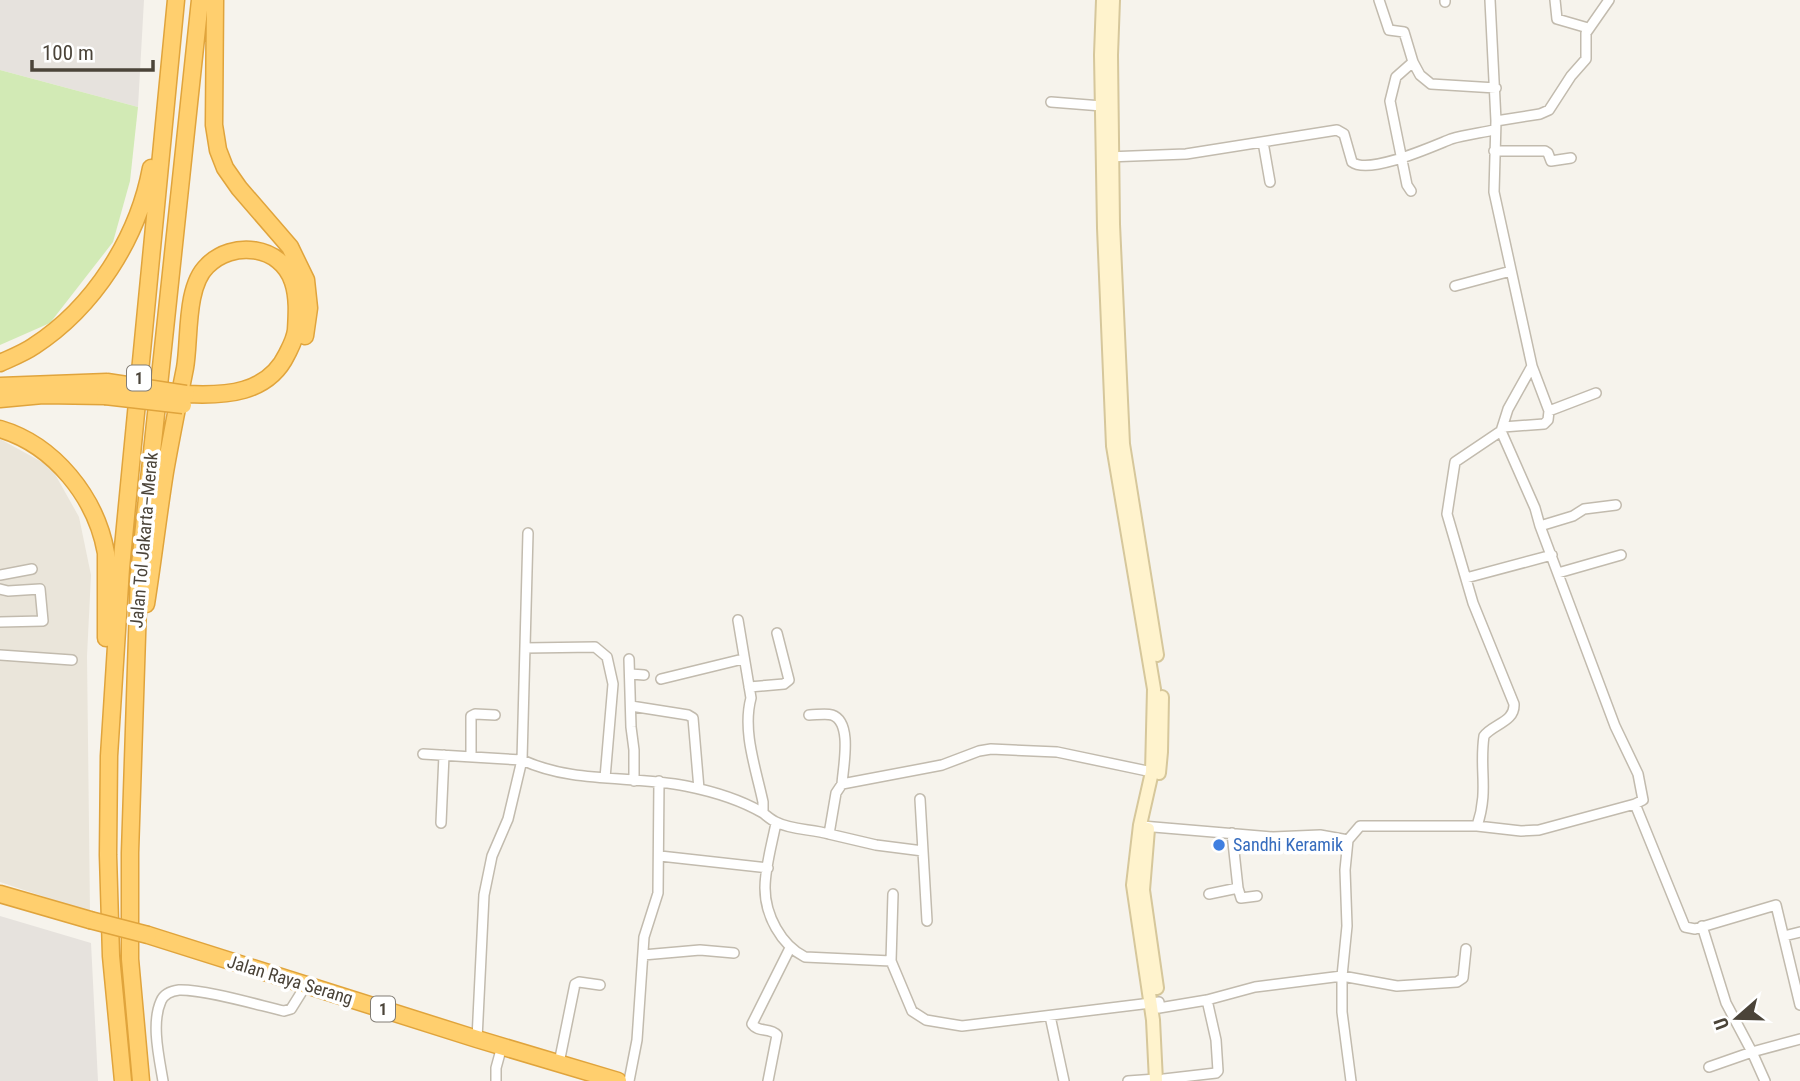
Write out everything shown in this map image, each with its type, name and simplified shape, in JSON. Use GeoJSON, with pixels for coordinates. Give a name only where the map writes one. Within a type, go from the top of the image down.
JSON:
{"type":"FeatureCollection","features":[{"type":"Feature","properties":{"kind":"highway"},"geometry":{"type":"LineString","coordinates":[[0,363],[33,347],[69,319],[93,292],[137,220],[147,188],[154,150],[174,0]]}},
{"type":"Feature","properties":{"kind":"highway","name":"Jalan Tol Jakarta–Merak"},"geometry":{"type":"LineString","coordinates":[[123,1081],[111,956],[109,756],[121,568],[174,0]]}},
{"type":"Feature","properties":{"kind":"highway","name":"Jalan Tol Jakarta–Merak"},"geometry":{"type":"LineString","coordinates":[[141,1081],[130,959],[134,670],[139,575],[200,0]]}},
{"type":"Feature","properties":{"kind":"highway"},"geometry":{"type":"LineString","coordinates":[[0,386],[106,389],[217,405],[250,398],[271,387],[286,373],[304,342],[309,308],[306,280],[289,247],[239,188],[225,168],[218,150],[214,125],[215,0]]}},
{"type":"Feature","properties":{"kind":"highway"},"geometry":{"type":"LineString","coordinates":[[134,670],[154,556],[164,475],[185,364],[195,287],[207,265],[224,254],[244,249],[266,252],[284,265],[293,282],[296,301],[296,336],[281,366],[266,380],[249,389],[185,399]]}},
{"type":"Feature","properties":{"kind":"highway"},"geometry":{"type":"LineString","coordinates":[[0,399],[106,389]]}},
{"type":"Feature","properties":{"kind":"highway"},"geometry":{"type":"LineString","coordinates":[[0,429],[33,444],[66,470],[93,513],[103,539],[107,568],[105,719],[109,756]]}},
{"type":"Feature","properties":{"kind":"highway","name":"Jalan Raya Serang"},"geometry":{"type":"LineString","coordinates":[[0,894],[148,935],[618,1081]]}},
{"type":"Feature","properties":{"kind":"street"},"geometry":{"type":"LineString","coordinates":[[1103,0],[1102,107],[1113,224],[1123,443],[1162,687],[1161,752],[1144,826]]}},
{"type":"Feature","properties":{"kind":"street"},"geometry":{"type":"LineString","coordinates":[[1113,0],[1104,228],[1113,446],[1152,673],[1152,772],[1144,826],[1140,903],[1156,1004],[1160,1080]]}},
{"type":"Feature","properties":{"kind":"street"},"geometry":{"type":"LineString","coordinates":[[1380,0],[1389,30],[1404,32],[1413,62],[1420,75],[1431,84],[1496,88]]}},
{"type":"Feature","properties":{"kind":"street"},"geometry":{"type":"LineString","coordinates":[[1490,0],[1496,88],[1494,192],[1532,366],[1549,411],[1548,420],[1544,424],[1502,429]]}},
{"type":"Feature","properties":{"kind":"street"},"geometry":{"type":"LineString","coordinates":[[1555,0],[1558,19],[1588,28]]}},
{"type":"Feature","properties":{"kind":"street"},"geometry":{"type":"LineString","coordinates":[[1108,157],[1185,154],[1337,130],[1344,134],[1355,165],[1375,164],[1539,114],[1549,110],[1571,76],[1586,60],[1585,40],[1588,28],[1609,0]]}},
{"type":"Feature","properties":{"kind":"street"},"geometry":{"type":"LineString","coordinates":[[1411,191],[1407,185],[1390,101],[1396,77],[1413,62]]}},
{"type":"Feature","properties":{"kind":"street"},"geometry":{"type":"LineString","coordinates":[[1051,102],[1102,107]]}},
{"type":"Feature","properties":{"kind":"street"},"geometry":{"type":"LineString","coordinates":[[1263,142],[1270,182]]}},
{"type":"Feature","properties":{"kind":"street"},"geometry":{"type":"LineString","coordinates":[[1494,151],[1545,151],[1551,161],[1571,158]]}},
{"type":"Feature","properties":{"kind":"street"},"geometry":{"type":"LineString","coordinates":[[1455,286],[1511,271]]}},
{"type":"Feature","properties":{"kind":"street"},"geometry":{"type":"LineString","coordinates":[[1477,826],[1485,792],[1484,736],[1510,717],[1514,709],[1466,578],[1447,514],[1454,465],[1461,456],[1495,437],[1502,429],[1508,409],[1532,366]]}},
{"type":"Feature","properties":{"kind":"street"},"geometry":{"type":"LineString","coordinates":[[1549,411],[1596,393]]}},
{"type":"Feature","properties":{"kind":"street"},"geometry":{"type":"LineString","coordinates":[[1351,1081],[1342,1012],[1347,926],[1345,870],[1348,839],[1360,826],[1477,826],[1521,831],[1539,830],[1643,800],[1638,774],[1615,726],[1535,508],[1502,429]]}},
{"type":"Feature","properties":{"kind":"street"},"geometry":{"type":"LineString","coordinates":[[1540,526],[1573,516],[1583,510],[1616,505]]}},
{"type":"Feature","properties":{"kind":"street"},"geometry":{"type":"LineString","coordinates":[[477,1039],[484,895],[492,856],[508,819],[522,760],[528,533]]}},
{"type":"Feature","properties":{"kind":"street"},"geometry":{"type":"LineString","coordinates":[[1466,578],[1552,555]]}},
{"type":"Feature","properties":{"kind":"street"},"geometry":{"type":"LineString","coordinates":[[1558,573],[1621,555]]}},
{"type":"Feature","properties":{"kind":"street"},"geometry":{"type":"LineString","coordinates":[[0,575],[32,569]]}},
{"type":"Feature","properties":{"kind":"street"},"geometry":{"type":"LineString","coordinates":[[0,589],[40,589],[43,621],[0,622]]}},
{"type":"Feature","properties":{"kind":"street"},"geometry":{"type":"LineString","coordinates":[[738,620],[751,698],[748,726],[763,813]]}},
{"type":"Feature","properties":{"kind":"street"},"geometry":{"type":"LineString","coordinates":[[749,687],[784,684],[789,680],[777,633]]}},
{"type":"Feature","properties":{"kind":"street"},"geometry":{"type":"LineString","coordinates":[[525,648],[595,647],[607,657],[613,684],[605,778]]}},
{"type":"Feature","properties":{"kind":"street"},"geometry":{"type":"LineString","coordinates":[[0,654],[72,660]]}},
{"type":"Feature","properties":{"kind":"street"},"geometry":{"type":"LineString","coordinates":[[629,659],[634,781]]}},
{"type":"Feature","properties":{"kind":"street"},"geometry":{"type":"LineString","coordinates":[[661,678],[743,659]]}},
{"type":"Feature","properties":{"kind":"street"},"geometry":{"type":"LineString","coordinates":[[631,674],[644,675]]}},
{"type":"Feature","properties":{"kind":"street"},"geometry":{"type":"LineString","coordinates":[[631,706],[693,718],[699,789]]}},
{"type":"Feature","properties":{"kind":"street"},"geometry":{"type":"LineString","coordinates":[[471,757],[471,716],[495,715]]}},
{"type":"Feature","properties":{"kind":"street"},"geometry":{"type":"LineString","coordinates":[[809,715],[832,715],[846,738],[842,784],[836,793],[829,834]]}},
{"type":"Feature","properties":{"kind":"street"},"geometry":{"type":"LineString","coordinates":[[842,784],[942,765],[979,751],[1004,749],[1056,752],[1152,772]]}},
{"type":"Feature","properties":{"kind":"street"},"geometry":{"type":"LineString","coordinates":[[423,754],[522,760],[536,767],[569,775],[659,781],[699,789],[763,813],[776,823],[876,845],[923,851]]}},
{"type":"Feature","properties":{"kind":"street"},"geometry":{"type":"LineString","coordinates":[[441,823],[443,755]]}},
{"type":"Feature","properties":{"kind":"street"},"geometry":{"type":"LineString","coordinates":[[629,1081],[637,1040],[647,925],[657,899],[660,856],[659,781]]}},
{"type":"Feature","properties":{"kind":"street"},"geometry":{"type":"LineString","coordinates":[[920,799],[927,921]]}},
{"type":"Feature","properties":{"kind":"street"},"geometry":{"type":"LineString","coordinates":[[1634,804],[1685,927],[1691,929],[1774,904],[1800,1005]]}},
{"type":"Feature","properties":{"kind":"street"},"geometry":{"type":"LineString","coordinates":[[776,823],[765,889],[779,934],[790,948],[805,957],[891,961]]}},
{"type":"Feature","properties":{"kind":"street"},"geometry":{"type":"LineString","coordinates":[[1144,826],[1273,836],[1320,835],[1348,839]]}},
{"type":"Feature","properties":{"kind":"street"},"geometry":{"type":"LineString","coordinates":[[1231,833],[1241,898],[1257,896]]}},
{"type":"Feature","properties":{"kind":"street"},"geometry":{"type":"LineString","coordinates":[[660,856],[768,868]]}},
{"type":"Feature","properties":{"kind":"street"},"geometry":{"type":"LineString","coordinates":[[1209,894],[1238,888]]}},
{"type":"Feature","properties":{"kind":"street"},"geometry":{"type":"LineString","coordinates":[[892,894],[891,961],[912,1011],[926,1020],[962,1026],[1207,1000],[1255,987],[1342,976],[1396,986],[1457,982],[1463,978],[1466,949]]}},
{"type":"Feature","properties":{"kind":"street"},"geometry":{"type":"LineString","coordinates":[[1702,926],[1726,1003],[1765,1081]]}},
{"type":"Feature","properties":{"kind":"street"},"geometry":{"type":"LineString","coordinates":[[1784,936],[1800,932]]}},
{"type":"Feature","properties":{"kind":"street"},"geometry":{"type":"LineString","coordinates":[[768,1081],[777,1035],[772,1031],[754,1027],[753,1021],[790,948]]}},
{"type":"Feature","properties":{"kind":"street"},"geometry":{"type":"LineString","coordinates":[[643,956],[700,950],[734,953]]}},
{"type":"Feature","properties":{"kind":"street"},"geometry":{"type":"LineString","coordinates":[[559,1063],[575,984],[600,985]]}},
{"type":"Feature","properties":{"kind":"street"},"geometry":{"type":"LineString","coordinates":[[163,1081],[158,1014],[162,999],[167,993],[176,990],[194,991],[284,1011],[291,1009],[306,985]]}},
{"type":"Feature","properties":{"kind":"street"},"geometry":{"type":"LineString","coordinates":[[1128,1081],[1160,1080],[1218,1071],[1215,1035],[1207,1000]]}},
{"type":"Feature","properties":{"kind":"street"},"geometry":{"type":"LineString","coordinates":[[1050,1016],[1064,1081]]}},
{"type":"Feature","properties":{"kind":"street"},"geometry":{"type":"LineString","coordinates":[[1709,1066],[1800,1039]]}},
{"type":"Feature","properties":{"kind":"street"},"geometry":{"type":"LineString","coordinates":[[496,1081],[496,1068],[502,1046]]}},
{"type":"Feature","properties":{"kind":"shaded area"},"geometry":{"type":"Polygon","coordinates":[[[0,0],[144,0],[138,107],[0,70],[0,0]]]}},
{"type":"Feature","properties":{"kind":"shaded area"},"geometry":{"type":"Polygon","coordinates":[[[0,439],[51,467],[79,517],[91,575],[87,656],[90,912],[0,882],[0,439]]]}},
{"type":"Feature","properties":{"kind":"shaded area"},"geometry":{"type":"Polygon","coordinates":[[[0,916],[91,943],[98,1081],[0,1081],[0,916]]]}},
{"type":"Feature","properties":{"kind":"green space"},"geometry":{"type":"Polygon","coordinates":[[[0,70],[138,107],[130,181],[113,242],[50,323],[0,345],[0,70]]]}},
{"type":"Feature","properties":{"kind":"place","name":"Sandhi Keramik"},"geometry":{"type":"Point","coordinates":[1219,845]}}]}
